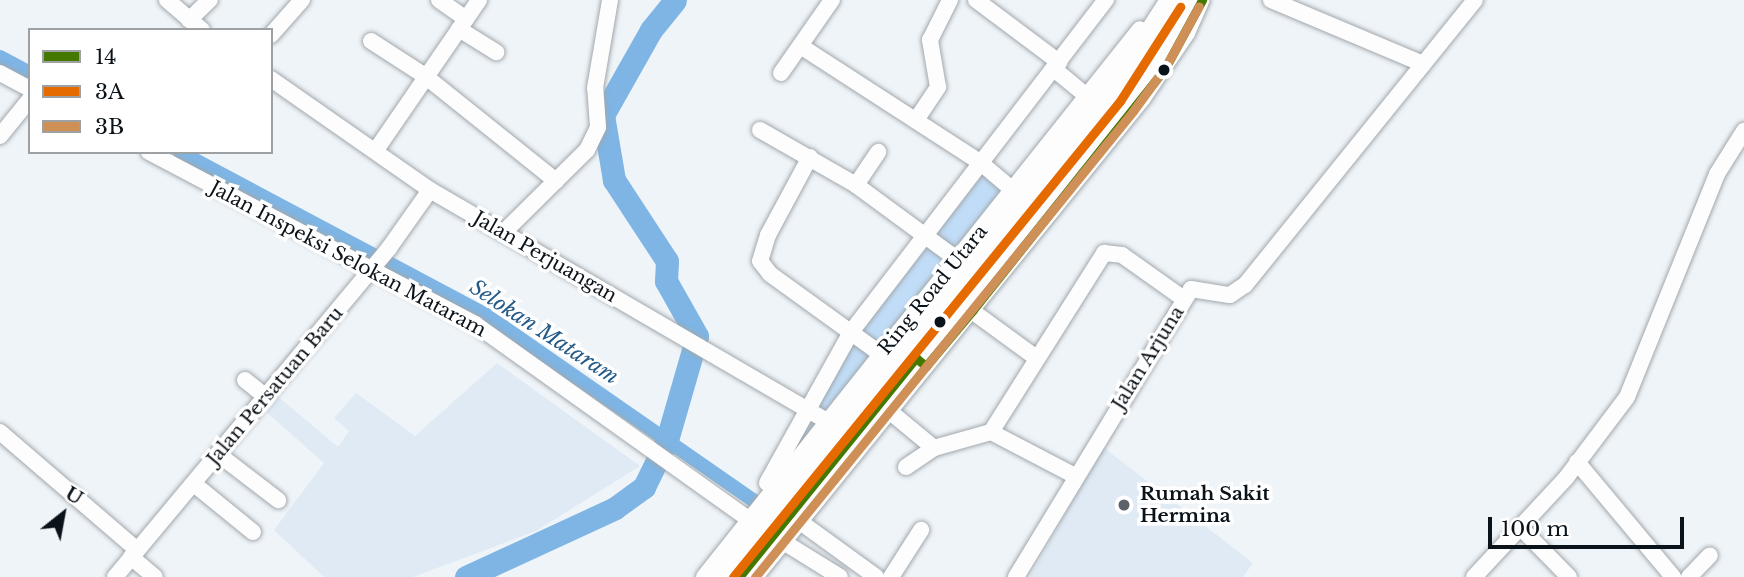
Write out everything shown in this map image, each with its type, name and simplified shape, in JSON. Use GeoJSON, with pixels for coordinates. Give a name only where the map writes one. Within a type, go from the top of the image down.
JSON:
{"type":"FeatureCollection","features":[{"type":"Feature","properties":{"kind":"highway"},"geometry":{"type":"LineString","coordinates":[[739,577],[773,519],[1056,149],[1110,93],[1171,0]]}},
{"type":"Feature","properties":{"kind":"highway"},"geometry":{"type":"LineString","coordinates":[[718,577],[921,362],[1123,103],[1154,60],[1188,0]]}},
{"type":"Feature","properties":{"kind":"street"},"geometry":{"type":"LineString","coordinates":[[167,0],[196,25],[210,0]]}},
{"type":"Feature","properties":{"kind":"street"},"geometry":{"type":"LineString","coordinates":[[273,33],[302,0]]}},
{"type":"Feature","properties":{"kind":"street"},"geometry":{"type":"LineString","coordinates":[[439,0],[462,24],[496,52]]}},
{"type":"Feature","properties":{"kind":"street"},"geometry":{"type":"LineString","coordinates":[[376,150],[479,0]]}},
{"type":"Feature","properties":{"kind":"street"},"geometry":{"type":"LineString","coordinates":[[503,233],[587,150],[598,127],[595,88],[610,0]]}},
{"type":"Feature","properties":{"kind":"street"},"geometry":{"type":"LineString","coordinates":[[781,74],[832,0]]}},
{"type":"Feature","properties":{"kind":"street"},"geometry":{"type":"LineString","coordinates":[[916,120],[938,87],[930,40],[950,0]]}},
{"type":"Feature","properties":{"kind":"street"},"geometry":{"type":"LineString","coordinates":[[976,0],[1056,65],[1089,98]]}},
{"type":"Feature","properties":{"kind":"street"},"geometry":{"type":"LineString","coordinates":[[773,519],[766,485],[805,408],[851,332],[1105,0]]}},
{"type":"Feature","properties":{"kind":"street","name":"Ring Road Utara"},"geometry":{"type":"LineString","coordinates":[[755,577],[773,519],[827,421],[1014,191],[1056,149],[1159,0]]}},
{"type":"Feature","properties":{"kind":"street","name":"Ring Road Utara"},"geometry":{"type":"LineString","coordinates":[[704,577],[773,519],[888,410],[921,362],[972,311],[1164,70],[1202,0]]}},
{"type":"Feature","properties":{"kind":"street"},"geometry":{"type":"LineString","coordinates":[[1271,0],[1423,64],[1475,0]]}},
{"type":"Feature","properties":{"kind":"street"},"geometry":{"type":"LineString","coordinates":[[370,41],[425,76],[556,181]]}},
{"type":"Feature","properties":{"kind":"street"},"geometry":{"type":"LineString","coordinates":[[802,47],[981,163],[1014,191]]}},
{"type":"Feature","properties":{"kind":"street","name":"Jalan Arjuna"},"geometry":{"type":"LineString","coordinates":[[1016,577],[1191,289],[1230,295],[1245,285],[1423,64]]}},
{"type":"Feature","properties":{"kind":"street"},"geometry":{"type":"LineString","coordinates":[[0,73],[28,88]]}},
{"type":"Feature","properties":{"kind":"street","name":"Jalan Perjuangan"},"geometry":{"type":"LineString","coordinates":[[273,80],[430,190],[827,421]]}},
{"type":"Feature","properties":{"kind":"street"},"geometry":{"type":"LineString","coordinates":[[0,136],[28,101]]}},
{"type":"Feature","properties":{"kind":"street"},"geometry":{"type":"LineString","coordinates":[[760,130],[856,185],[958,260]]}},
{"type":"Feature","properties":{"kind":"street"},"geometry":{"type":"LineString","coordinates":[[1474,577],[1577,462],[1628,397],[1717,174],[1744,131]]}},
{"type":"Feature","properties":{"kind":"street"},"geometry":{"type":"LineString","coordinates":[[856,185],[878,152]]}},
{"type":"Feature","properties":{"kind":"street","name":"Jalan Inspeksi Selokan Mataram"},"geometry":{"type":"LineString","coordinates":[[153,154],[374,266],[475,324],[773,519],[876,577]]}},
{"type":"Feature","properties":{"kind":"street"},"geometry":{"type":"LineString","coordinates":[[810,158],[768,235],[760,261],[770,274],[881,354]]}},
{"type":"Feature","properties":{"kind":"street","name":"Jalan Persatuan Baru"},"geometry":{"type":"LineString","coordinates":[[115,577],[389,248],[430,190]]}},
{"type":"Feature","properties":{"kind":"street"},"geometry":{"type":"LineString","coordinates":[[990,432],[1035,357],[1104,253],[1122,255],[1184,299]]}},
{"type":"Feature","properties":{"kind":"street"},"geometry":{"type":"LineString","coordinates":[[972,311],[1035,357]]}},
{"type":"Feature","properties":{"kind":"street"},"geometry":{"type":"LineString","coordinates":[[245,380],[266,397]]}},
{"type":"Feature","properties":{"kind":"street"},"geometry":{"type":"LineString","coordinates":[[888,410],[934,447]]}},
{"type":"Feature","properties":{"kind":"street"},"geometry":{"type":"LineString","coordinates":[[0,432],[134,554],[155,577]]}},
{"type":"Feature","properties":{"kind":"street"},"geometry":{"type":"LineString","coordinates":[[906,467],[934,447],[990,432],[1075,476]]}},
{"type":"Feature","properties":{"kind":"street"},"geometry":{"type":"LineString","coordinates":[[218,454],[278,500]]}},
{"type":"Feature","properties":{"kind":"street"},"geometry":{"type":"LineString","coordinates":[[1577,462],[1673,577]]}},
{"type":"Feature","properties":{"kind":"street"},"geometry":{"type":"LineString","coordinates":[[194,484],[253,532]]}},
{"type":"Feature","properties":{"kind":"street","name":"Jalan Inspeksi Selokan Mataram"},"geometry":{"type":"LineString","coordinates":[[773,519],[840,577]]}},
{"type":"Feature","properties":{"kind":"street"},"geometry":{"type":"LineString","coordinates":[[1520,527],[1569,577]]}},
{"type":"Feature","properties":{"kind":"street"},"geometry":{"type":"LineString","coordinates":[[891,577],[921,530]]}},
{"type":"Feature","properties":{"kind":"street"},"geometry":{"type":"LineString","coordinates":[[1689,577],[1710,555]]}},
{"type":"Feature","properties":{"kind":"shaded area"},"geometry":{"type":"Polygon","coordinates":[[[981,163],[1014,191],[766,485],[805,408],[981,163]]]}},
{"type":"Feature","properties":{"kind":"shaded area"},"geometry":{"type":"Polygon","coordinates":[[[497,363],[640,466],[536,531],[413,577],[324,577],[274,530],[324,463],[264,410],[276,395],[338,447],[349,431],[334,418],[356,393],[415,436],[497,363]]]}},
{"type":"Feature","properties":{"kind":"shaded area","name":"Rumah Sakit Hermina"},"geometry":{"type":"Polygon","coordinates":[[[1103,447],[1253,563],[1243,577],[1030,577],[1103,447]]]}},
{"type":"Feature","properties":{"kind":"waterway"},"geometry":{"type":"LineString","coordinates":[[466,577],[615,508],[644,487],[667,440],[697,336],[666,281],[667,261],[614,180],[603,115],[651,30],[675,0]]}},
{"type":"Feature","properties":{"kind":"waterway","name":"Selokan Mataram"},"geometry":{"type":"LineString","coordinates":[[0,57],[28,72]]}},
{"type":"Feature","properties":{"kind":"waterway","name":"Selokan Mataram"},"geometry":{"type":"LineString","coordinates":[[184,154],[488,316],[769,511]]}},
{"type":"Feature","properties":{"kind":"transit line","name":"14"},"geometry":{"type":"LineString","coordinates":[[739,577],[916,358],[926,366],[972,311],[1164,70],[1202,0]]}},
{"type":"Feature","properties":{"kind":"transit line","name":"3B"},"geometry":{"type":"LineString","coordinates":[[755,577],[1133,111],[1166,66],[1199,6]]}},
{"type":"Feature","properties":{"kind":"transit line","name":"3A"},"geometry":{"type":"LineString","coordinates":[[733,577],[1120,101],[1180,7]]}},
{"type":"Feature","properties":{"kind":"place","name":"Rumah Sakit Hermina"},"geometry":{"type":"Point","coordinates":[1124,505]}}]}
